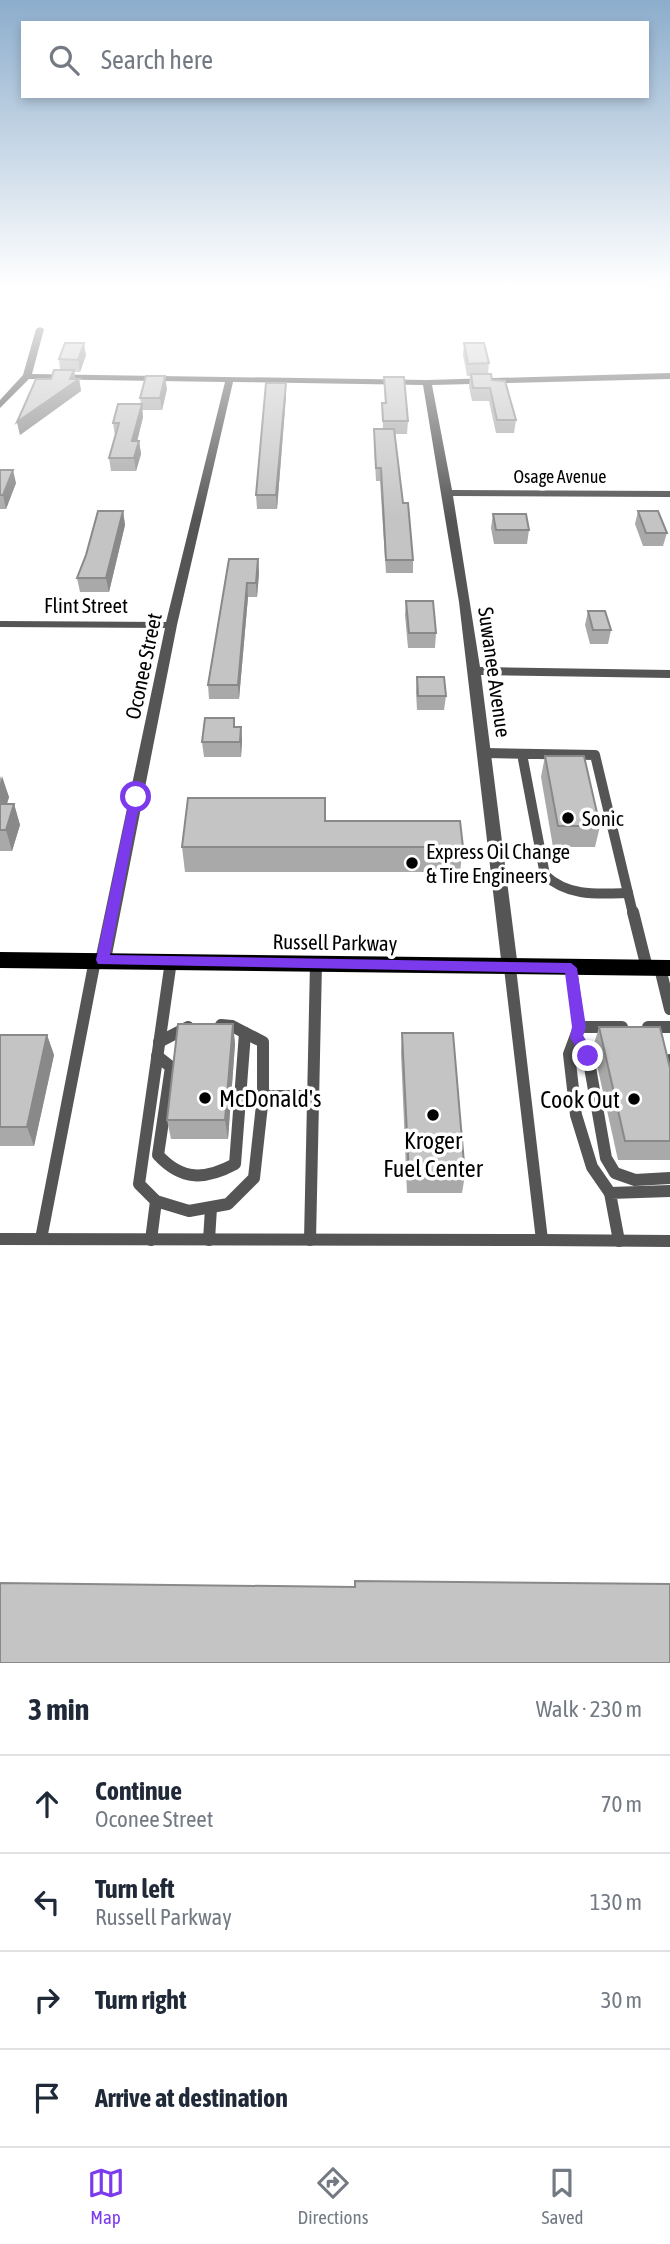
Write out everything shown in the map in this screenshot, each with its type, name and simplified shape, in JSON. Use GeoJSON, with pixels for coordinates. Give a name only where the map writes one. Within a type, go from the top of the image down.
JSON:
{"type":"FeatureCollection","features":[{"type":"Feature","properties":{"kind":"main road","name":"Russell Parkway"},"geometry":{"type":"LineString","coordinates":[[0,960],[659,968]]}},
{"type":"Feature","properties":{"kind":"street"},"geometry":{"type":"LineString","coordinates":[[0,405],[27,376],[30,364]]}},
{"type":"Feature","properties":{"kind":"street"},"geometry":{"type":"LineString","coordinates":[[27,376],[427,383],[670,376]]}},
{"type":"Feature","properties":{"kind":"street","name":"Oconee Street"},"geometry":{"type":"LineString","coordinates":[[99,960],[171,625],[229,381]]}},
{"type":"Feature","properties":{"kind":"street","name":"Suwanee Avenue"},"geometry":{"type":"LineString","coordinates":[[427,383],[450,494],[477,671],[510,968]]}},
{"type":"Feature","properties":{"kind":"street","name":"Osage Avenue"},"geometry":{"type":"LineString","coordinates":[[450,494],[670,494]]}},
{"type":"Feature","properties":{"kind":"street","name":"Flint Street"},"geometry":{"type":"LineString","coordinates":[[0,624],[171,625]]}},
{"type":"Feature","properties":{"kind":"street"},"geometry":{"type":"LineString","coordinates":[[477,671],[670,674]]}},
{"type":"Feature","properties":{"kind":"lane"},"geometry":{"type":"LineString","coordinates":[[486,753],[595,755],[628,893],[659,968],[670,1009]]}},
{"type":"Feature","properties":{"kind":"lane"},"geometry":{"type":"LineString","coordinates":[[522,754],[545,875],[562,889],[628,893]]}},
{"type":"Feature","properties":{"kind":"lane"},"geometry":{"type":"LineString","coordinates":[[41,1239],[99,960]]}},
{"type":"Feature","properties":{"kind":"lane"},"geometry":{"type":"LineString","coordinates":[[159,1042],[194,1024],[232,1026],[264,1042],[263,1096],[254,1178],[228,1205],[189,1211],[156,1201],[139,1184],[159,1042],[171,961]]}},
{"type":"Feature","properties":{"kind":"lane"},"geometry":{"type":"LineString","coordinates":[[310,1240],[316,964]]}},
{"type":"Feature","properties":{"kind":"lane"},"geometry":{"type":"LineString","coordinates":[[510,968],[542,1240]]}},
{"type":"Feature","properties":{"kind":"lane"},"geometry":{"type":"LineString","coordinates":[[571,968],[578,1032],[588,1056],[606,1158],[615,1172],[635,1180],[670,1178]]}},
{"type":"Feature","properties":{"kind":"lane"},"geometry":{"type":"LineString","coordinates":[[578,1032],[670,1027]]}},
{"type":"Feature","properties":{"kind":"lane"},"geometry":{"type":"LineString","coordinates":[[157,1056],[171,1067],[158,1155],[168,1167],[193,1178],[215,1176],[235,1164],[245,1032]]}},
{"type":"Feature","properties":{"kind":"lane"},"geometry":{"type":"LineString","coordinates":[[578,1032],[569,1054],[576,1115],[592,1167],[610,1193],[619,1241]]}},
{"type":"Feature","properties":{"kind":"lane"},"geometry":{"type":"LineString","coordinates":[[670,1060],[664,1065],[670,1092]]}},
{"type":"Feature","properties":{"kind":"lane"},"geometry":{"type":"LineString","coordinates":[[263,1096],[313,1096]]}},
{"type":"Feature","properties":{"kind":"lane"},"geometry":{"type":"LineString","coordinates":[[610,1193],[670,1191]]}},
{"type":"Feature","properties":{"kind":"lane"},"geometry":{"type":"LineString","coordinates":[[151,1240],[156,1201]]}},
{"type":"Feature","properties":{"kind":"lane"},"geometry":{"type":"LineString","coordinates":[[209,1240],[211,1208]]}},
{"type":"Feature","properties":{"kind":"lane"},"geometry":{"type":"LineString","coordinates":[[0,1239],[670,1241]]}},
{"type":"Feature","properties":{"kind":"building"},"geometry":{"type":"Polygon","coordinates":[[[54,370],[74,370],[70,379],[79,379],[17,422],[36,379],[51,379],[54,370]]]}},
{"type":"Feature","properties":{"kind":"building"},"geometry":{"type":"Polygon","coordinates":[[[471,374],[491,374],[492,380],[505,381],[516,420],[497,420],[490,388],[473,388],[471,374]]]}},
{"type":"Feature","properties":{"kind":"building"},"geometry":{"type":"Polygon","coordinates":[[[146,376],[165,376],[160,398],[140,398],[146,376]]]}},
{"type":"Feature","properties":{"kind":"building"},"geometry":{"type":"Polygon","coordinates":[[[384,377],[404,377],[408,421],[383,421],[382,403],[386,403],[384,377]]]}},
{"type":"Feature","properties":{"kind":"building"},"geometry":{"type":"Polygon","coordinates":[[[266,383],[286,383],[276,495],[256,495],[266,383]]]}},
{"type":"Feature","properties":{"kind":"building"},"geometry":{"type":"Polygon","coordinates":[[[118,404],[142,404],[132,441],[139,441],[134,458],[109,458],[119,423],[113,423],[118,404]]]}},
{"type":"Feature","properties":{"kind":"building"},"geometry":{"type":"Polygon","coordinates":[[[374,429],[394,429],[403,503],[408,503],[413,560],[386,560],[381,468],[376,468],[374,429]]]}},
{"type":"Feature","properties":{"kind":"building"},"geometry":{"type":"Polygon","coordinates":[[[0,470],[13,470],[3,495],[0,495],[0,470]]]}},
{"type":"Feature","properties":{"kind":"building"},"geometry":{"type":"Polygon","coordinates":[[[98,511],[123,511],[106,578],[77,578],[86,555],[98,511]]]}},
{"type":"Feature","properties":{"kind":"building"},"geometry":{"type":"Polygon","coordinates":[[[638,511],[658,511],[667,533],[646,533],[638,511]]]}},
{"type":"Feature","properties":{"kind":"building"},"geometry":{"type":"Polygon","coordinates":[[[493,514],[526,514],[529,530],[496,530],[493,514]]]}},
{"type":"Feature","properties":{"kind":"building"},"geometry":{"type":"Polygon","coordinates":[[[229,559],[258,559],[256,583],[247,583],[238,685],[208,685],[229,559]]]}},
{"type":"Feature","properties":{"kind":"building"},"geometry":{"type":"Polygon","coordinates":[[[406,601],[433,601],[436,633],[409,633],[406,601]]]}},
{"type":"Feature","properties":{"kind":"building"},"geometry":{"type":"Polygon","coordinates":[[[588,611],[605,611],[611,630],[593,630],[588,611]]]}},
{"type":"Feature","properties":{"kind":"building"},"geometry":{"type":"Polygon","coordinates":[[[417,677],[444,677],[446,696],[418,696],[417,677]]]}},
{"type":"Feature","properties":{"kind":"building"},"geometry":{"type":"Polygon","coordinates":[[[205,718],[234,718],[234,727],[241,727],[240,742],[202,742],[205,718]]]}},
{"type":"Feature","properties":{"kind":"building"},"geometry":{"type":"Polygon","coordinates":[[[545,756],[584,756],[600,826],[558,826],[545,756]]]}},
{"type":"Feature","properties":{"kind":"building"},"geometry":{"type":"Polygon","coordinates":[[[188,798],[325,798],[325,821],[460,821],[463,847],[182,847],[188,798]]]}},
{"type":"Feature","properties":{"kind":"building"},"geometry":{"type":"Polygon","coordinates":[[[0,804],[14,804],[6,830],[0,830],[0,804]]]}},
{"type":"Feature","properties":{"kind":"building"},"geometry":{"type":"Polygon","coordinates":[[[178,1024],[233,1024],[225,1120],[167,1120],[178,1024]]]}},
{"type":"Feature","properties":{"kind":"building"},"geometry":{"type":"Polygon","coordinates":[[[599,1027],[660,1027],[670,1068],[670,1141],[625,1141],[599,1027]]]}},
{"type":"Feature","properties":{"kind":"building"},"geometry":{"type":"Polygon","coordinates":[[[402,1033],[453,1033],[465,1175],[409,1175],[402,1033]]]}},
{"type":"Feature","properties":{"kind":"building"},"geometry":{"type":"Polygon","coordinates":[[[0,1035],[47,1035],[27,1127],[0,1127],[0,1035]]]}},
{"type":"Feature","properties":{"kind":"building"},"geometry":{"type":"Polygon","coordinates":[[[355,1581],[670,1584],[670,1663],[0,1663],[0,1583],[355,1587],[355,1581]]]}},
{"type":"Feature","properties":{"kind":"place","name":"Sonic"},"geometry":{"type":"Point","coordinates":[568,818]}},
{"type":"Feature","properties":{"kind":"place","name":"Express Oil Change & Tire Engineers"},"geometry":{"type":"Point","coordinates":[412,863]}},
{"type":"Feature","properties":{"kind":"place","name":"McDonald's"},"geometry":{"type":"Point","coordinates":[205,1098]}},
{"type":"Feature","properties":{"kind":"place","name":"Cook Out"},"geometry":{"type":"Point","coordinates":[634,1099]}},
{"type":"Feature","properties":{"kind":"place","name":"Kroger Fuel Center"},"geometry":{"type":"Point","coordinates":[433,1115]}},
{"type":"Feature","properties":{"kind":"route"},"geometry":{"type":"LineString","coordinates":[[136,797],[103,960],[571,968],[579,1027],[577,1037],[588,1056]]}}]}
